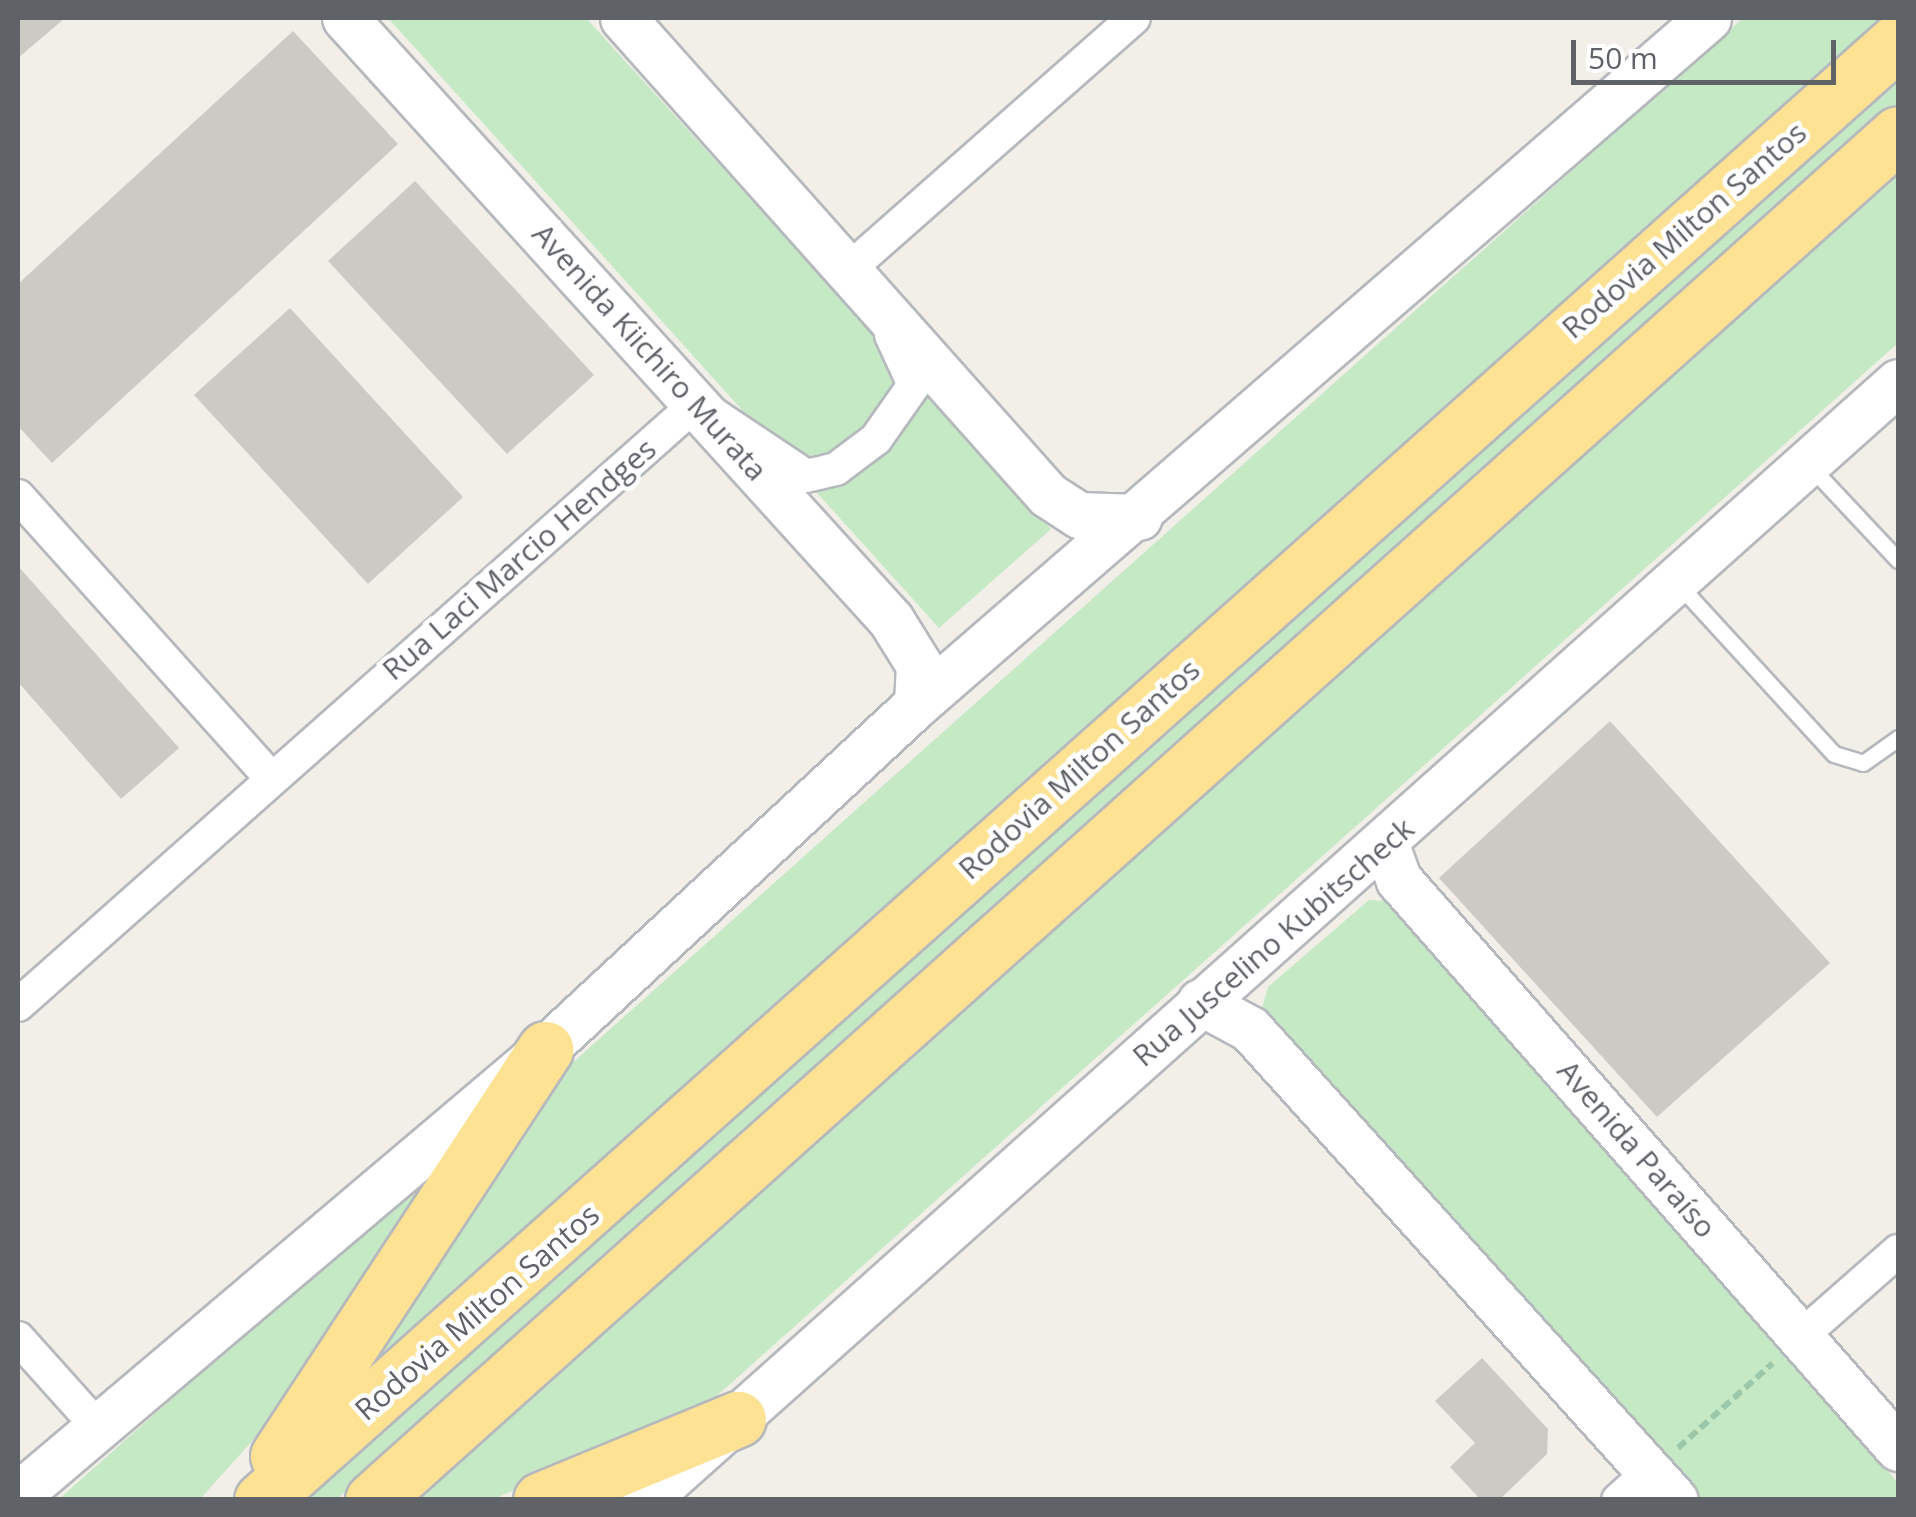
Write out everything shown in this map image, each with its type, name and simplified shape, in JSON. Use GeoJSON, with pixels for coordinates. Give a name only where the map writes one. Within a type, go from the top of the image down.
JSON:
{"type":"FeatureCollection","features":[{"type":"Feature","properties":{"kind":"highway","name":"Rodovia Milton Santos"},"geometry":{"type":"LineString","coordinates":[[262,1500],[1898,42]]}},
{"type":"Feature","properties":{"kind":"highway"},"geometry":{"type":"LineString","coordinates":[[374,1500],[1898,134]]}},
{"type":"Feature","properties":{"kind":"highway"},"geometry":{"type":"LineString","coordinates":[[244,1500],[419,1252],[545,1049]]}},
{"type":"Feature","properties":{"kind":"highway"},"geometry":{"type":"LineString","coordinates":[[541,1500],[738,1419]]}},
{"type":"Feature","properties":{"kind":"main road","name":"Avenida Kiichiro Murata"},"geometry":{"type":"LineString","coordinates":[[345,18],[890,620],[919,665],[917,704]]}},
{"type":"Feature","properties":{"kind":"main road"},"geometry":{"type":"LineString","coordinates":[[623,18],[1048,495],[1078,515],[1139,517]]}},
{"type":"Feature","properties":{"kind":"main road"},"geometry":{"type":"LineString","coordinates":[[18,1495],[96,1425],[545,1049],[917,704],[1139,517],[1708,18]]}},
{"type":"Feature","properties":{"kind":"main road","name":"Rua Juscelino Kubitscheck"},"geometry":{"type":"LineString","coordinates":[[646,1500],[1200,1002],[1386,845],[1898,382]]}},
{"type":"Feature","properties":{"kind":"main road","name":"Avenida Paraíso"},"geometry":{"type":"LineString","coordinates":[[1386,845],[1399,880],[1789,1348],[1898,1448]]}},
{"type":"Feature","properties":{"kind":"main road"},"geometry":{"type":"LineString","coordinates":[[1200,1002],[1250,1029],[1654,1481]]}},
{"type":"Feature","properties":{"kind":"street"},"geometry":{"type":"LineString","coordinates":[[697,403],[806,476],[836,469],[876,438],[914,385],[848,270],[1134,18]]}},
{"type":"Feature","properties":{"kind":"street","name":"Rua Laci Marcio Hendges"},"geometry":{"type":"LineString","coordinates":[[18,1005],[270,777],[697,403]]}},
{"type":"Feature","properties":{"kind":"street"},"geometry":{"type":"LineString","coordinates":[[18,496],[270,777]]}},
{"type":"Feature","properties":{"kind":"street"},"geometry":{"type":"LineString","coordinates":[[1789,1348],[1898,1251]]}},
{"type":"Feature","properties":{"kind":"street"},"geometry":{"type":"LineString","coordinates":[[18,1338],[96,1425]]}},
{"type":"Feature","properties":{"kind":"lane"},"geometry":{"type":"LineString","coordinates":[[1807,462],[1898,560]]}},
{"type":"Feature","properties":{"kind":"lane"},"geometry":{"type":"LineString","coordinates":[[1677,582],[1834,754],[1863,763],[1898,738]]}},
{"type":"Feature","properties":{"kind":"path"},"geometry":{"type":"LineString","coordinates":[[1654,1481],[1789,1348]]}},
{"type":"Feature","properties":{"kind":"green space"},"geometry":{"type":"Polygon","coordinates":[[[388,18],[586,18],[1051,529],[939,628],[388,18]]]}},
{"type":"Feature","properties":{"kind":"green space"},"geometry":{"type":"Polygon","coordinates":[[[1743,18],[1886,18],[350,1382],[560,1074],[1743,18]]]}},
{"type":"Feature","properties":{"kind":"green space"},"geometry":{"type":"Polygon","coordinates":[[[1898,81],[1898,108],[337,1499],[304,1500],[1898,81]]]}},
{"type":"Feature","properties":{"kind":"green space"},"geometry":{"type":"Polygon","coordinates":[[[1898,173],[1898,343],[693,1417],[493,1499],[411,1500],[1898,173]]]}},
{"type":"Feature","properties":{"kind":"green space"},"geometry":{"type":"Polygon","coordinates":[[[1369,900],[1388,901],[1416,930],[1898,1483],[1898,1499],[1700,1499],[1261,1012],[1268,987],[1369,900]]]}},
{"type":"Feature","properties":{"kind":"green space"},"geometry":{"type":"Polygon","coordinates":[[[467,1136],[273,1418],[200,1499],[58,1500],[467,1136]]]}},
{"type":"Feature","properties":{"kind":"building"},"geometry":{"type":"Polygon","coordinates":[[[18,18],[65,18],[18,58],[18,18]]]}},
{"type":"Feature","properties":{"kind":"building"},"geometry":{"type":"Polygon","coordinates":[[[293,31],[398,144],[52,463],[18,426],[18,284],[293,31]]]}},
{"type":"Feature","properties":{"kind":"building"},"geometry":{"type":"Polygon","coordinates":[[[415,181],[594,375],[507,454],[328,261],[415,181]]]}},
{"type":"Feature","properties":{"kind":"building"},"geometry":{"type":"Polygon","coordinates":[[[290,308],[463,497],[368,584],[194,395],[290,308]]]}},
{"type":"Feature","properties":{"kind":"building"},"geometry":{"type":"Polygon","coordinates":[[[18,566],[179,748],[121,799],[18,682],[18,566]]]}},
{"type":"Feature","properties":{"kind":"building"},"geometry":{"type":"Polygon","coordinates":[[[1610,721],[1830,963],[1657,1117],[1439,878],[1610,721]]]}},
{"type":"Feature","properties":{"kind":"building"},"geometry":{"type":"Polygon","coordinates":[[[1482,1358],[1548,1429],[1547,1454],[1499,1500],[1481,1500],[1450,1467],[1475,1443],[1435,1401],[1482,1358]]]}}]}
